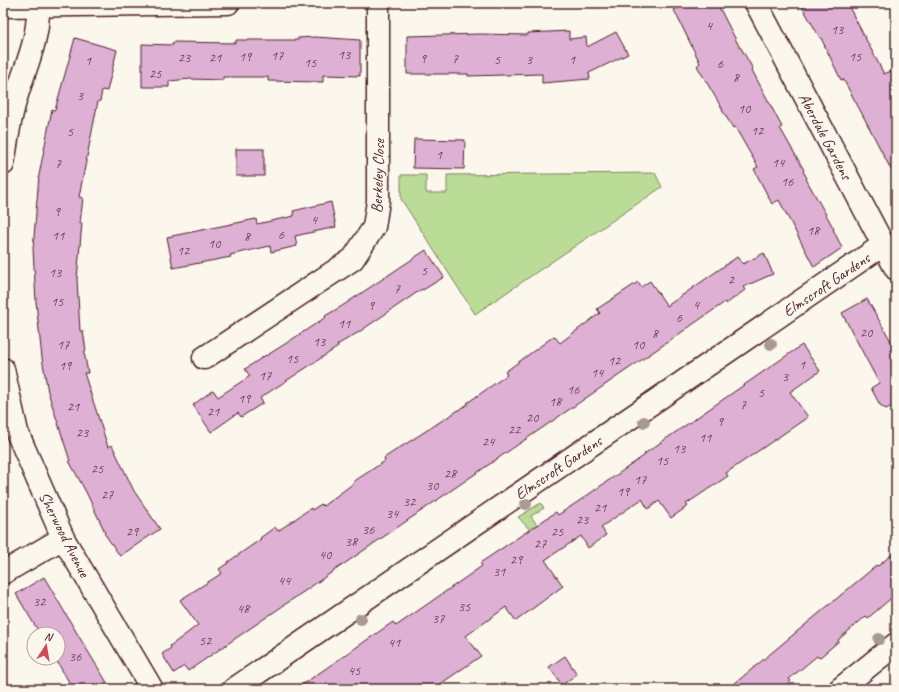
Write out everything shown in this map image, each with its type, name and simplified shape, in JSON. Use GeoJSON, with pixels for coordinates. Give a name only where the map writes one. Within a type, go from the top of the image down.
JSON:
{"type":"FeatureCollection","features":[{"type":"Feature","properties":{"kind":"street"},"geometry":{"type":"LineString","coordinates":[[3,6],[228,3]]}},
{"type":"Feature","properties":{"kind":"street","name":"Berkeley Close"},"geometry":{"type":"LineString","coordinates":[[204,358],[353,259],[374,227],[378,201],[378,3]]}},
{"type":"Feature","properties":{"kind":"street","name":"Aberdale Gardens"},"geometry":{"type":"LineString","coordinates":[[756,3],[896,269]]}},
{"type":"Feature","properties":{"kind":"street"},"geometry":{"type":"LineString","coordinates":[[3,164],[12,112],[36,36],[39,21],[50,5]]}},
{"type":"Feature","properties":{"kind":"street","name":"Elmscroft Gardens"},"geometry":{"type":"LineString","coordinates":[[234,689],[883,245]]}},
{"type":"Feature","properties":{"kind":"street","name":"Sherwood Avenue"},"geometry":{"type":"LineString","coordinates":[[3,369],[17,432],[63,538],[152,689]]}},
{"type":"Feature","properties":{"kind":"street"},"geometry":{"type":"LineString","coordinates":[[3,573],[63,538]]}},
{"type":"Feature","properties":{"kind":"street"},"geometry":{"type":"LineString","coordinates":[[840,689],[896,644]]}},
{"type":"Feature","properties":{"kind":"green space"},"geometry":{"type":"Polygon","coordinates":[[[655,173],[662,187],[475,314],[401,199],[401,175],[426,175],[426,193],[447,193],[447,175],[655,173]]]}},
{"type":"Feature","properties":{"kind":"green space"},"geometry":{"type":"Polygon","coordinates":[[[541,503],[544,508],[531,516],[537,525],[530,530],[518,517],[541,503]]]}},
{"type":"Feature","properties":{"kind":"building"},"geometry":{"type":"Polygon","coordinates":[[[686,3],[717,3],[740,48],[753,69],[752,70],[782,127],[780,128],[804,170],[806,179],[834,229],[842,248],[814,267],[779,200],[772,204],[754,169],[758,167],[735,127],[733,128],[722,110],[697,66],[700,63],[674,10],[686,3]]]}},
{"type":"Feature","properties":{"kind":"building"},"geometry":{"type":"Polygon","coordinates":[[[800,3],[847,3],[884,74],[896,69],[896,179],[843,79],[841,80],[821,38],[800,3]]]}},
{"type":"Feature","properties":{"kind":"building"},"geometry":{"type":"Polygon","coordinates":[[[569,31],[569,39],[586,37],[587,47],[616,32],[628,54],[589,73],[590,79],[542,83],[542,74],[468,76],[468,74],[407,74],[407,36],[480,34],[528,35],[528,33],[569,31]]]}},
{"type":"Feature","properties":{"kind":"building"},"geometry":{"type":"Polygon","coordinates":[[[315,37],[360,40],[360,76],[323,75],[323,82],[268,81],[268,77],[223,77],[223,80],[191,79],[169,81],[169,87],[142,87],[142,44],[173,45],[173,42],[236,43],[236,40],[298,40],[298,38],[315,37]]]}},
{"type":"Feature","properties":{"kind":"building"},"geometry":{"type":"Polygon","coordinates":[[[75,38],[117,50],[107,91],[102,90],[100,102],[98,101],[79,197],[83,198],[77,279],[80,331],[83,331],[86,351],[84,352],[88,373],[84,373],[108,447],[112,445],[134,491],[160,529],[120,556],[104,533],[105,532],[86,492],[69,461],[48,392],[42,358],[36,302],[33,249],[39,175],[52,109],[55,110],[75,38]]]}},
{"type":"Feature","properties":{"kind":"building"},"geometry":{"type":"Polygon","coordinates":[[[414,139],[465,140],[464,169],[413,168],[414,139]]]}},
{"type":"Feature","properties":{"kind":"building"},"geometry":{"type":"Polygon","coordinates":[[[236,149],[264,149],[264,176],[236,176],[236,149]]]}},
{"type":"Feature","properties":{"kind":"building"},"geometry":{"type":"Polygon","coordinates":[[[331,202],[336,227],[295,236],[297,246],[271,252],[270,246],[230,255],[231,257],[173,268],[167,237],[256,219],[257,224],[294,216],[293,211],[331,202]]]}},
{"type":"Feature","properties":{"kind":"building"},"geometry":{"type":"Polygon","coordinates":[[[426,250],[444,277],[423,290],[422,289],[359,332],[337,345],[338,347],[260,398],[263,403],[241,417],[238,413],[211,432],[193,405],[213,390],[218,397],[250,376],[245,369],[426,250]]]}},
{"type":"Feature","properties":{"kind":"building"},"geometry":{"type":"Polygon","coordinates":[[[764,253],[773,274],[743,287],[745,290],[726,304],[725,302],[188,671],[184,666],[174,673],[162,654],[171,648],[170,646],[198,625],[180,600],[222,573],[219,569],[275,527],[278,531],[311,508],[312,510],[321,504],[323,506],[354,483],[353,482],[385,461],[384,458],[468,404],[467,403],[507,375],[505,372],[554,336],[560,343],[600,313],[597,309],[638,282],[641,287],[650,281],[667,306],[737,257],[743,264],[764,253]]]}},
{"type":"Feature","properties":{"kind":"building"},"geometry":{"type":"Polygon","coordinates":[[[867,299],[896,350],[896,415],[892,406],[886,409],[880,405],[871,388],[879,383],[842,313],[867,299]]]}},
{"type":"Feature","properties":{"kind":"building"},"geometry":{"type":"Polygon","coordinates":[[[802,345],[820,371],[790,392],[808,417],[726,473],[728,476],[686,504],[688,506],[671,518],[659,501],[648,509],[642,499],[601,527],[606,535],[588,548],[581,536],[545,560],[563,586],[516,621],[506,607],[466,636],[481,656],[433,689],[296,689],[393,622],[396,626],[482,566],[480,563],[556,512],[558,515],[582,499],[645,455],[644,454],[802,345]]]}},
{"type":"Feature","properties":{"kind":"building"},"geometry":{"type":"Polygon","coordinates":[[[896,551],[896,594],[868,618],[866,616],[819,658],[817,656],[789,679],[791,681],[781,689],[728,689],[877,565],[878,566],[896,551]]]}},
{"type":"Feature","properties":{"kind":"building"},"geometry":{"type":"Polygon","coordinates":[[[44,577],[111,689],[73,689],[60,666],[66,666],[66,626],[35,626],[16,594],[44,577]]]}},
{"type":"Feature","properties":{"kind":"building"},"geometry":{"type":"Polygon","coordinates":[[[565,656],[577,674],[562,685],[549,667],[565,656]]]}}]}
